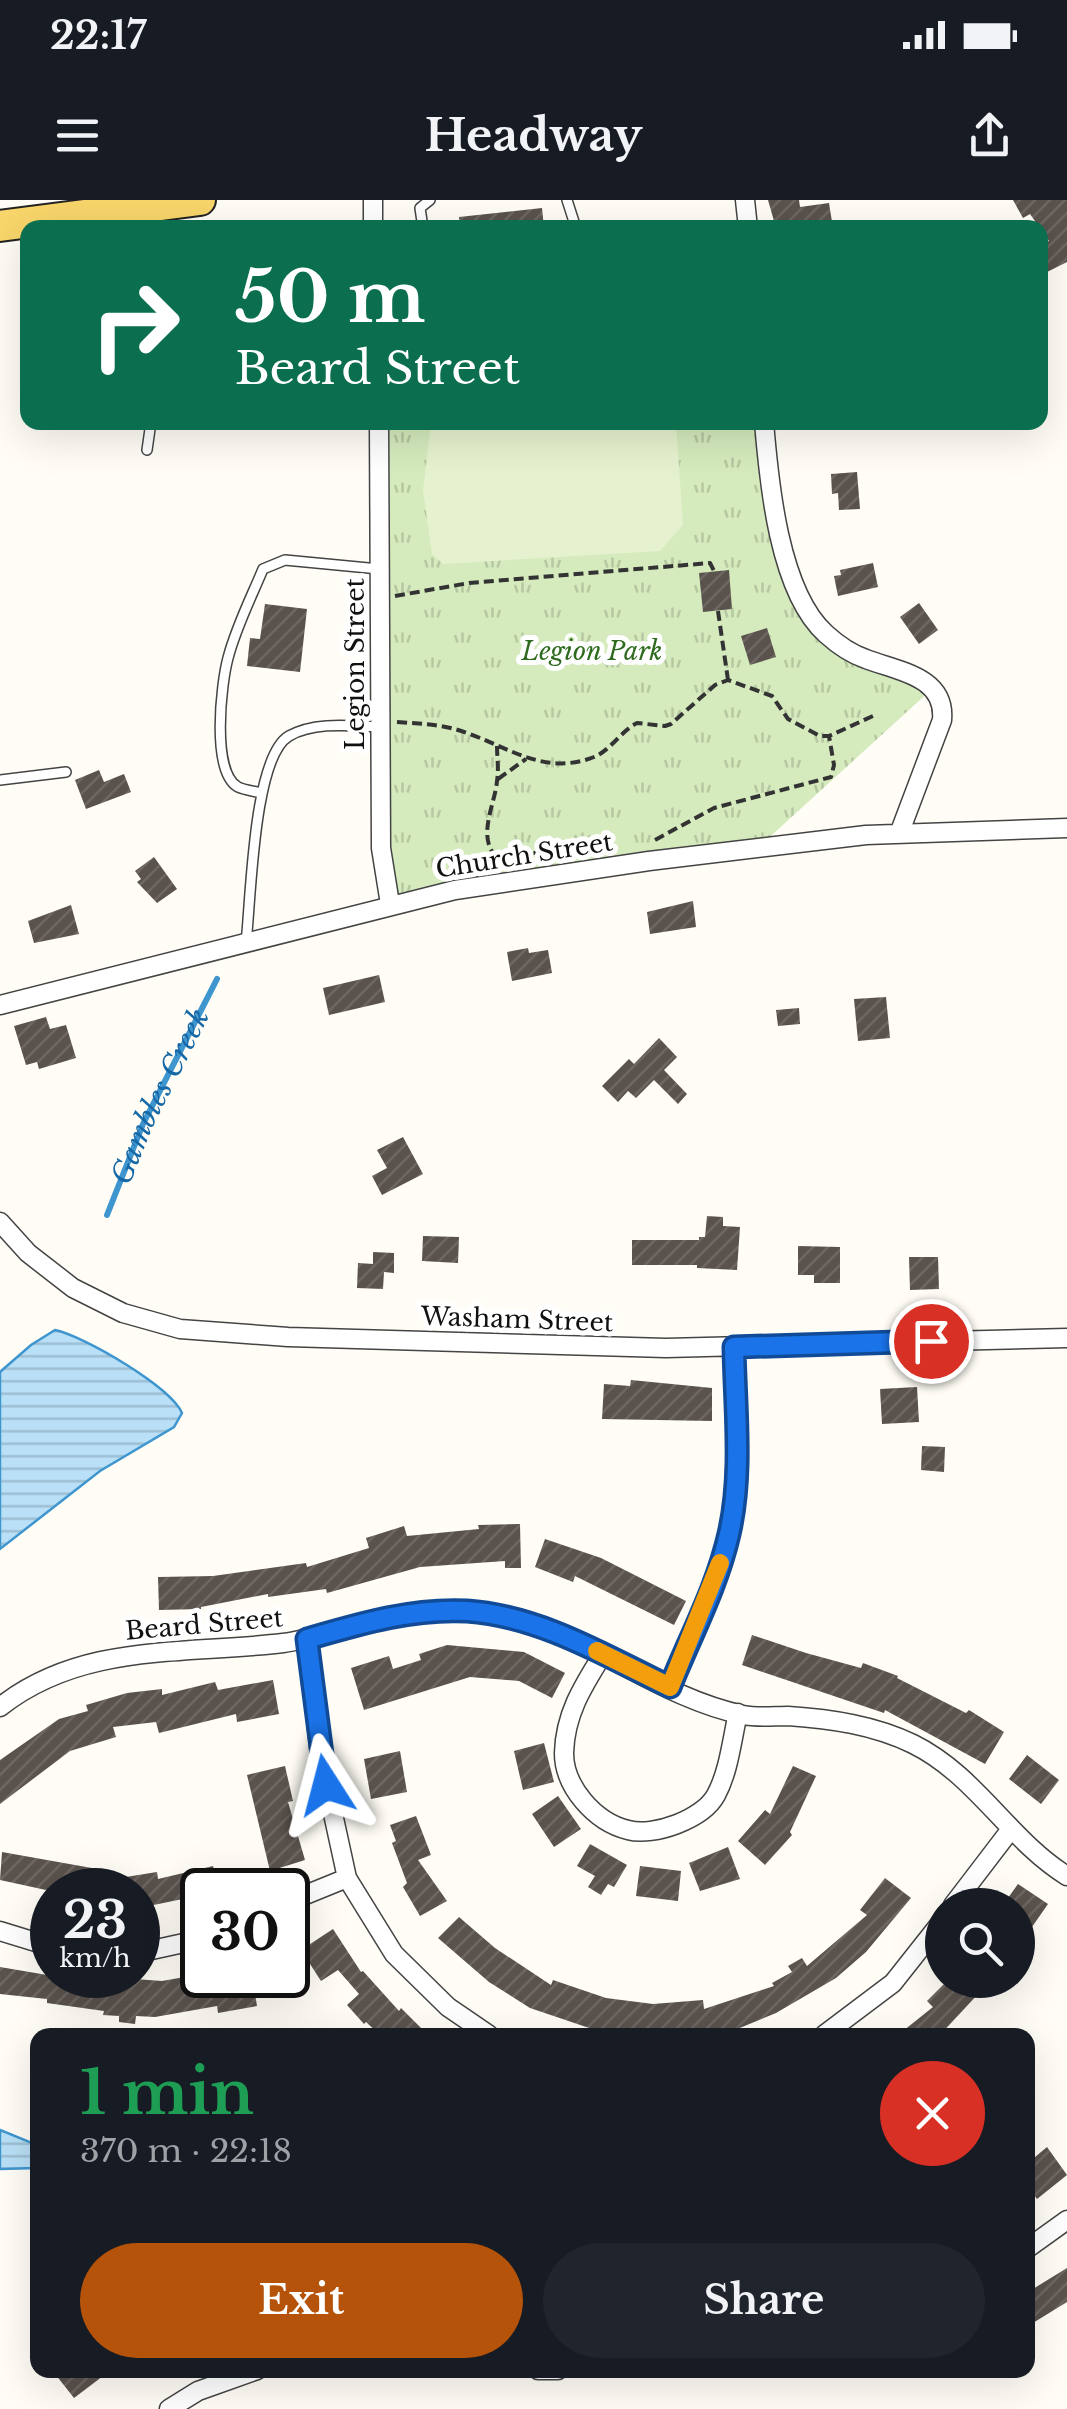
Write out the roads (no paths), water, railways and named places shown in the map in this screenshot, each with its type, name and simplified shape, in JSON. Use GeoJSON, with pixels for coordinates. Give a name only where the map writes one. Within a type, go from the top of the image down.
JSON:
{"type":"FeatureCollection","features":[{"type":"Feature","properties":{"kind":"main road"},"geometry":{"type":"LineString","coordinates":[[24,220],[73,208],[179,206]]}},
{"type":"Feature","properties":{"kind":"street","name":"Legion Street"},"geometry":{"type":"LineString","coordinates":[[379,430],[380,599],[389,725],[381,848],[390,904]]}},
{"type":"Feature","properties":{"kind":"street"},"geometry":{"type":"LineString","coordinates":[[765,430],[771,490],[799,600],[823,632],[840,646],[862,658],[921,678],[941,700],[942,720],[898,834]]}},
{"type":"Feature","properties":{"kind":"street","name":"Church Street"},"geometry":{"type":"LineString","coordinates":[[0,1005],[454,890],[649,861],[898,834],[1067,828]]}},
{"type":"Feature","properties":{"kind":"street","name":"Washam Street"},"geometry":{"type":"LineString","coordinates":[[0,1222],[28,1253],[72,1288],[123,1312],[180,1328],[288,1338],[348,1337],[506,1346],[734,1347],[1067,1338]]}},
{"type":"Feature","properties":{"kind":"street"},"geometry":{"type":"LineString","coordinates":[[670,1687],[730,1532],[736,1472],[734,1347]]}},
{"type":"Feature","properties":{"kind":"street","name":"Beard Street"},"geometry":{"type":"LineString","coordinates":[[0,1707],[46,1677],[144,1652],[307,1639],[374,1620],[418,1613],[466,1611],[512,1618],[555,1632],[711,1706],[738,1713],[833,1719],[912,1743],[947,1764],[1033,1853],[1067,1876]]}},
{"type":"Feature","properties":{"kind":"street"},"geometry":{"type":"LineString","coordinates":[[307,1639],[320,1754],[346,1878],[394,1954],[472,2028]]}},
{"type":"Feature","properties":{"kind":"street"},"geometry":{"type":"LineString","coordinates":[[603,1654],[576,1696],[564,1757],[576,1793],[602,1820],[631,1831],[694,1818],[716,1797],[738,1713]]}},
{"type":"Feature","properties":{"kind":"street"},"geometry":{"type":"LineString","coordinates":[[966,1888],[1011,1829]]}},
{"type":"Feature","properties":{"kind":"street"},"geometry":{"type":"LineString","coordinates":[[310,1893],[346,1878]]}},
{"type":"Feature","properties":{"kind":"street"},"geometry":{"type":"LineString","coordinates":[[0,1931],[30,1940]]}},
{"type":"Feature","properties":{"kind":"street"},"geometry":{"type":"LineString","coordinates":[[833,2028],[893,1983],[925,1942]]}},
{"type":"Feature","properties":{"kind":"street"},"geometry":{"type":"LineString","coordinates":[[1035,2243],[1067,2220]]}},
{"type":"Feature","properties":{"kind":"street"},"geometry":{"type":"LineString","coordinates":[[169,2409],[208,2386],[232,2378]]}},
{"type":"Feature","properties":{"kind":"lane"},"geometry":{"type":"LineString","coordinates":[[146,450],[150,430]]}},
{"type":"Feature","properties":{"kind":"lane"},"geometry":{"type":"LineString","coordinates":[[261,794],[236,786],[226,772],[220,729],[227,661],[264,570],[285,560],[380,570]]}},
{"type":"Feature","properties":{"kind":"lane"},"geometry":{"type":"LineString","coordinates":[[246,943],[261,794],[274,750],[288,736],[310,728],[389,725]]}},
{"type":"Feature","properties":{"kind":"lane"},"geometry":{"type":"LineString","coordinates":[[0,780],[66,772]]}},
{"type":"Feature","properties":{"kind":"water"},"geometry":{"type":"Polygon","coordinates":[[[55,1330],[125,1364],[162,1390],[182,1413],[174,1427],[100,1471],[0,1549],[0,1372],[55,1330]]]}},
{"type":"Feature","properties":{"kind":"water"},"geometry":{"type":"Polygon","coordinates":[[[0,2130],[30,2142],[30,2168],[0,2169],[0,2130]]]}},
{"type":"Feature","properties":{"kind":"waterway","name":"Gambles Creek"},"geometry":{"type":"LineString","coordinates":[[107,1215],[143,1124],[217,979]]}},
{"type":"Feature","properties":{"kind":"park label","name":"Legion Park"},"geometry":{"type":"Point","coordinates":[592,651]}}]}
